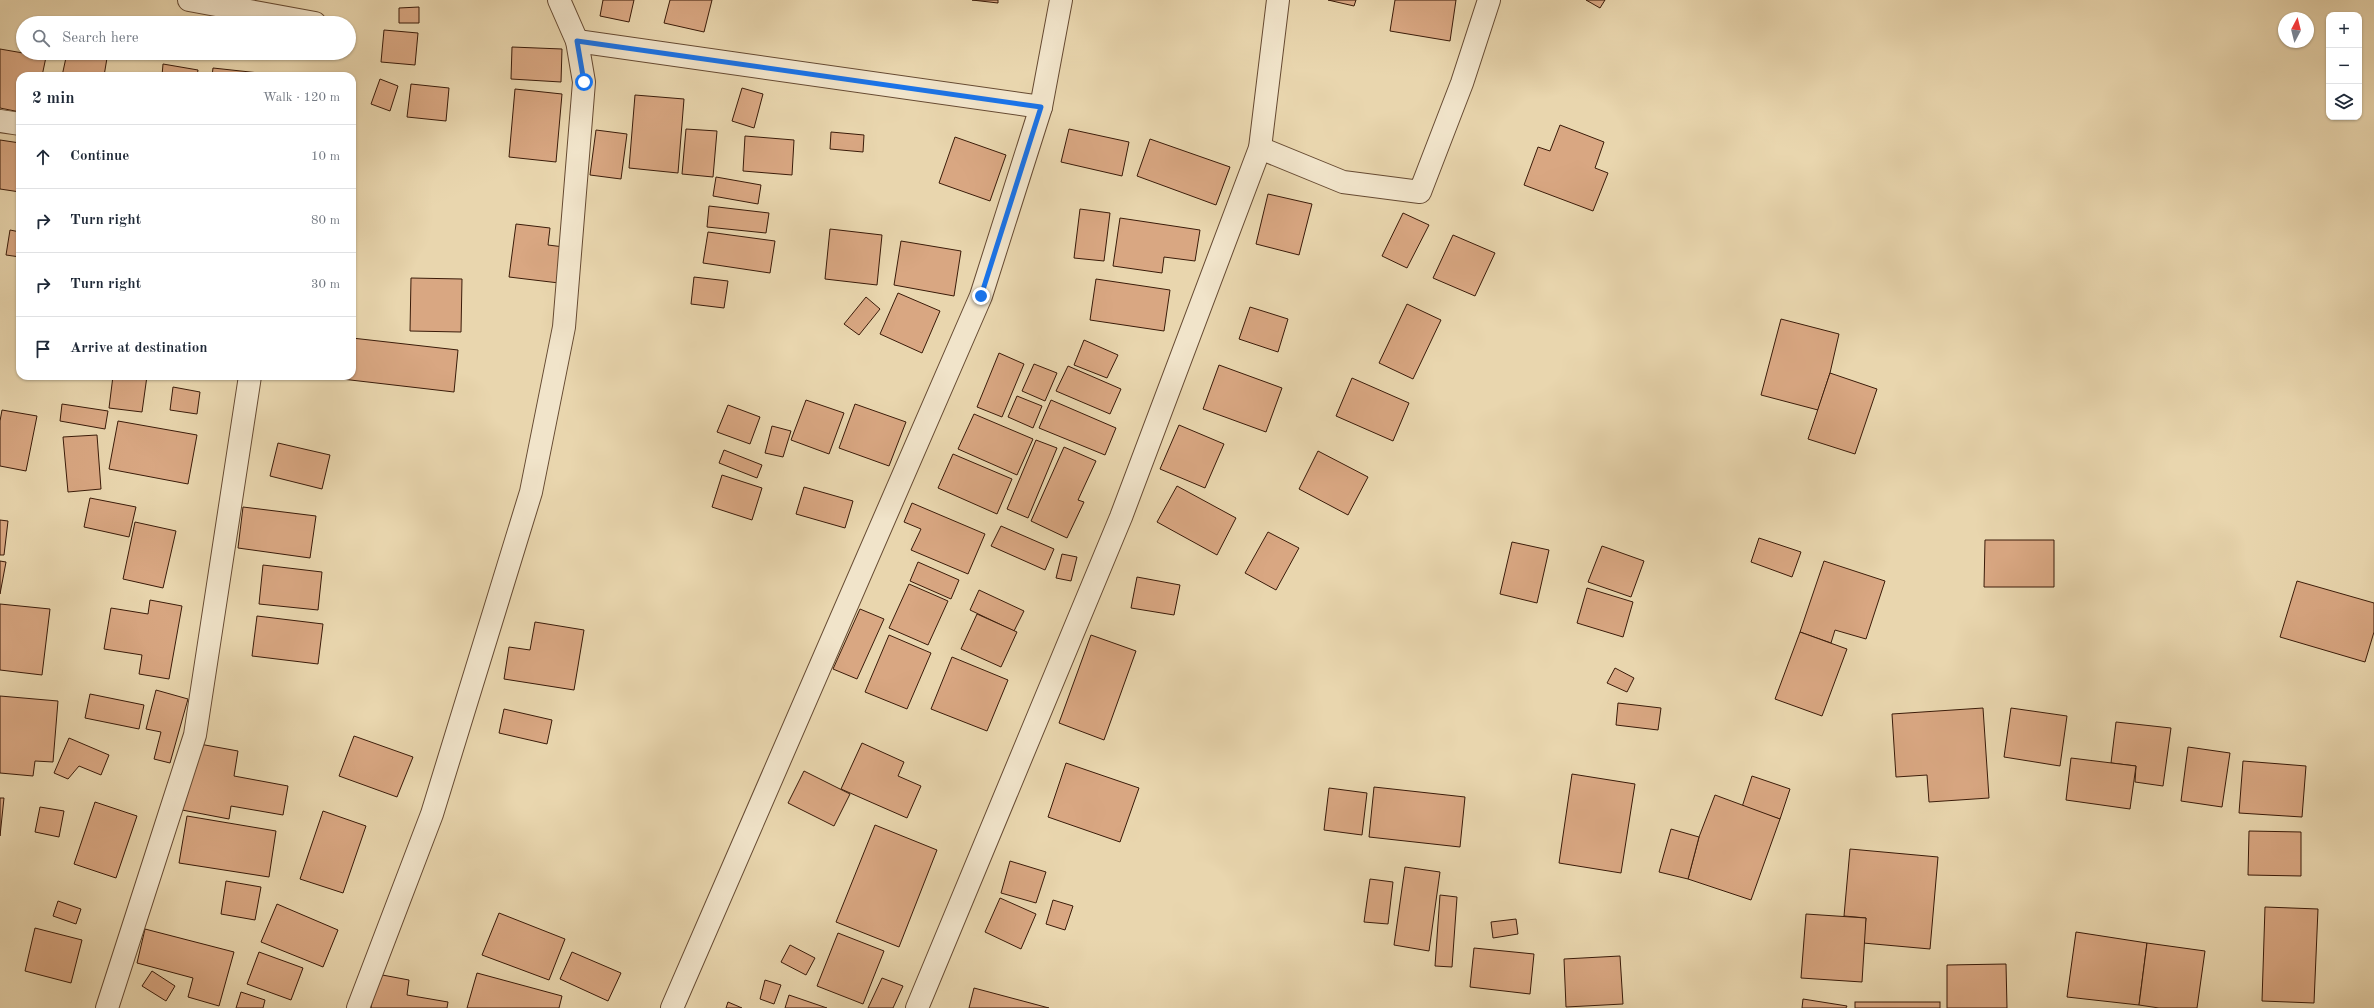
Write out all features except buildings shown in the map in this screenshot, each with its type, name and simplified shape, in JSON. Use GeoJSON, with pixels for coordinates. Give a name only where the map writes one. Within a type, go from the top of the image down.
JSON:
{"type":"FeatureCollection","features":[{"type":"Feature","properties":{"kind":"street"},"geometry":{"type":"LineString","coordinates":[[189,0],[277,16]]}},
{"type":"Feature","properties":{"kind":"street"},"geometry":{"type":"LineString","coordinates":[[358,1008],[432,814],[531,492],[564,326],[584,82],[577,41],[559,0]]}},
{"type":"Feature","properties":{"kind":"street"},"geometry":{"type":"LineString","coordinates":[[672,1008],[981,296],[1041,107],[1060,0]]}},
{"type":"Feature","properties":{"kind":"street"},"geometry":{"type":"LineString","coordinates":[[917,1008],[1121,517],[1260,148],[1278,0]]}},
{"type":"Feature","properties":{"kind":"street"},"geometry":{"type":"LineString","coordinates":[[1260,148],[1343,182],[1420,192],[1462,83],[1488,0]]}},
{"type":"Feature","properties":{"kind":"street"},"geometry":{"type":"LineString","coordinates":[[577,41],[1041,107]]}},
{"type":"Feature","properties":{"kind":"street"},"geometry":{"type":"LineString","coordinates":[[0,121],[16,123]]}},
{"type":"Feature","properties":{"kind":"street"},"geometry":{"type":"LineString","coordinates":[[107,1008],[194,735],[249,380]]}},
{"type":"Feature","properties":{"kind":"route"},"geometry":{"type":"LineString","coordinates":[[584,82],[577,41],[1041,107],[981,296]]}}]}
